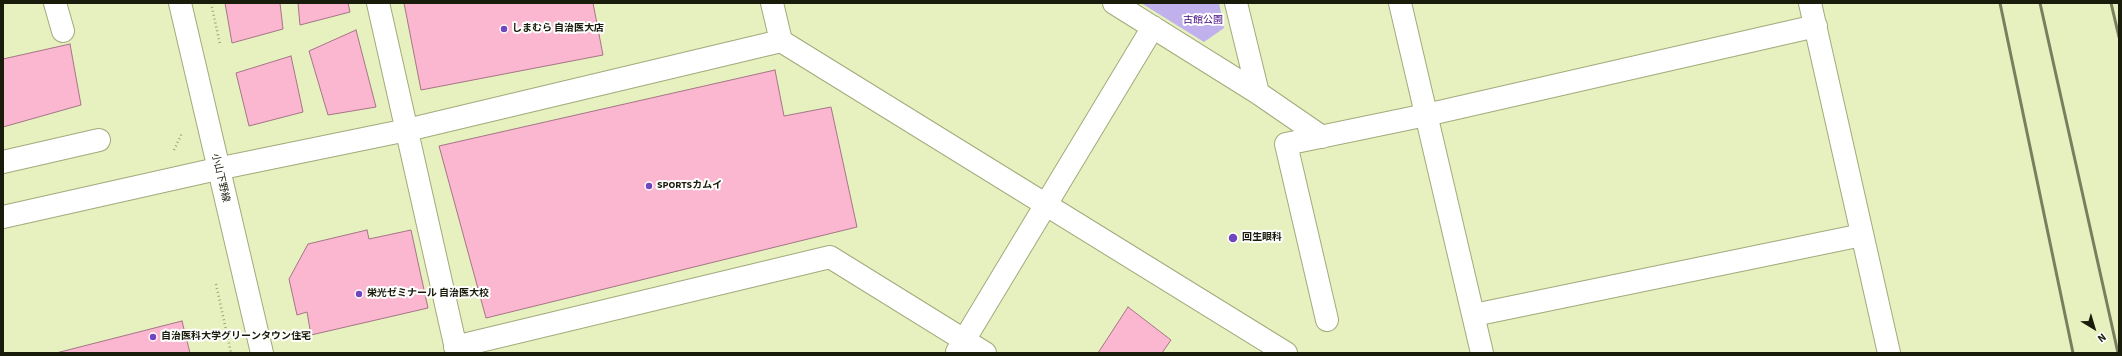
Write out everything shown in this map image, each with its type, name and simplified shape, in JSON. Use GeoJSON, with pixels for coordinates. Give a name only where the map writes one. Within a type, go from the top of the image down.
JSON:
{"type":"FeatureCollection","features":[{"type":"Feature","properties":{"kind":"street"},"geometry":{"type":"LineString","coordinates":[[55,3],[63,30]]}},
{"type":"Feature","properties":{"kind":"street","name":"小山下野線"},"geometry":{"type":"LineString","coordinates":[[180,3],[217,169],[262,353]]}},
{"type":"Feature","properties":{"kind":"street"},"geometry":{"type":"LineString","coordinates":[[378,3],[456,350],[830,257],[960,347],[985,353]]}},
{"type":"Feature","properties":{"kind":"street"},"geometry":{"type":"LineString","coordinates":[[772,3],[781,41],[1286,353]]}},
{"type":"Feature","properties":{"kind":"street"},"geometry":{"type":"LineString","coordinates":[[1114,3],[1258,93],[1322,137]]}},
{"type":"Feature","properties":{"kind":"street"},"geometry":{"type":"LineString","coordinates":[[1236,3],[1258,93]]}},
{"type":"Feature","properties":{"kind":"street"},"geometry":{"type":"LineString","coordinates":[[1400,3],[1482,353]]}},
{"type":"Feature","properties":{"kind":"street"},"geometry":{"type":"LineString","coordinates":[[1810,3],[1889,353]]}},
{"type":"Feature","properties":{"kind":"street"},"geometry":{"type":"LineString","coordinates":[[1327,320],[1286,144],[1426,115],[1816,26]]}},
{"type":"Feature","properties":{"kind":"street"},"geometry":{"type":"LineString","coordinates":[[960,347],[1152,27]]}},
{"type":"Feature","properties":{"kind":"street"},"geometry":{"type":"LineString","coordinates":[[3,217],[217,169],[407,130],[781,41]]}},
{"type":"Feature","properties":{"kind":"street"},"geometry":{"type":"LineString","coordinates":[[3,162],[99,140]]}},
{"type":"Feature","properties":{"kind":"street"},"geometry":{"type":"LineString","coordinates":[[1474,315],[1862,235]]}},
{"type":"Feature","properties":{"kind":"path"},"geometry":{"type":"LineString","coordinates":[[214,279],[232,353]]}},
{"type":"Feature","properties":{"kind":"green space","name":"古館公園"},"geometry":{"type":"Polygon","coordinates":[[[1141,3],[1219,3],[1224,28],[1204,42],[1141,3]]]}},
{"type":"Feature","properties":{"kind":"building"},"geometry":{"type":"Polygon","coordinates":[[[225,3],[280,3],[283,29],[232,43],[225,3]]]}},
{"type":"Feature","properties":{"kind":"building"},"geometry":{"type":"Polygon","coordinates":[[[298,3],[348,3],[350,12],[300,25],[298,3]]]}},
{"type":"Feature","properties":{"kind":"building","name":"しまむら 自治医大店"},"geometry":{"type":"Polygon","coordinates":[[[404,3],[593,3],[603,55],[421,90],[404,3]]]}},
{"type":"Feature","properties":{"kind":"building"},"geometry":{"type":"Polygon","coordinates":[[[356,30],[376,107],[328,115],[309,51],[356,30]]]}},
{"type":"Feature","properties":{"kind":"building"},"geometry":{"type":"Polygon","coordinates":[[[70,44],[81,105],[3,127],[3,59],[70,44]]]}},
{"type":"Feature","properties":{"kind":"building"},"geometry":{"type":"Polygon","coordinates":[[[291,56],[303,112],[249,126],[236,73],[291,56]]]}},
{"type":"Feature","properties":{"kind":"building","name":"SPORTSカムイ"},"geometry":{"type":"Polygon","coordinates":[[[775,70],[784,116],[831,107],[857,227],[486,318],[439,146],[775,70]]]}},
{"type":"Feature","properties":{"kind":"building","name":"栄光ゼミナール 自治医大校"},"geometry":{"type":"Polygon","coordinates":[[[367,230],[369,239],[411,230],[428,308],[311,335],[307,312],[297,315],[289,279],[308,244],[367,230]]]}},
{"type":"Feature","properties":{"kind":"building"},"geometry":{"type":"Polygon","coordinates":[[[1128,307],[1171,340],[1162,353],[1098,353],[1128,307]]]}},
{"type":"Feature","properties":{"kind":"building","name":"自治医科大学グリーンタウン住宅"},"geometry":{"type":"Polygon","coordinates":[[[182,321],[190,353],[56,353],[182,321]]]}},
{"type":"Feature","properties":{"kind":"railway"},"geometry":{"type":"LineString","coordinates":[[2000,3],[2073,353]]}},
{"type":"Feature","properties":{"kind":"railway"},"geometry":{"type":"LineString","coordinates":[[2040,3],[2118,353]]}},
{"type":"Feature","properties":{"kind":"railway"},"geometry":{"type":"LineString","coordinates":[[2111,3],[2119,37]]}},
{"type":"Feature","properties":{"kind":"place","name":"しまむら 自治医大店"},"geometry":{"type":"Point","coordinates":[504,29]}},
{"type":"Feature","properties":{"kind":"place","name":"SPORTSカムイ"},"geometry":{"type":"Point","coordinates":[649,186]}},
{"type":"Feature","properties":{"kind":"place","name":"回生眼科"},"geometry":{"type":"Point","coordinates":[1233,238]}},
{"type":"Feature","properties":{"kind":"place","name":"栄光ゼミナール 自治医大校"},"geometry":{"type":"Point","coordinates":[359,294]}},
{"type":"Feature","properties":{"kind":"place","name":"自治医科大学グリーンタウン住宅"},"geometry":{"type":"Point","coordinates":[153,337]}}]}
